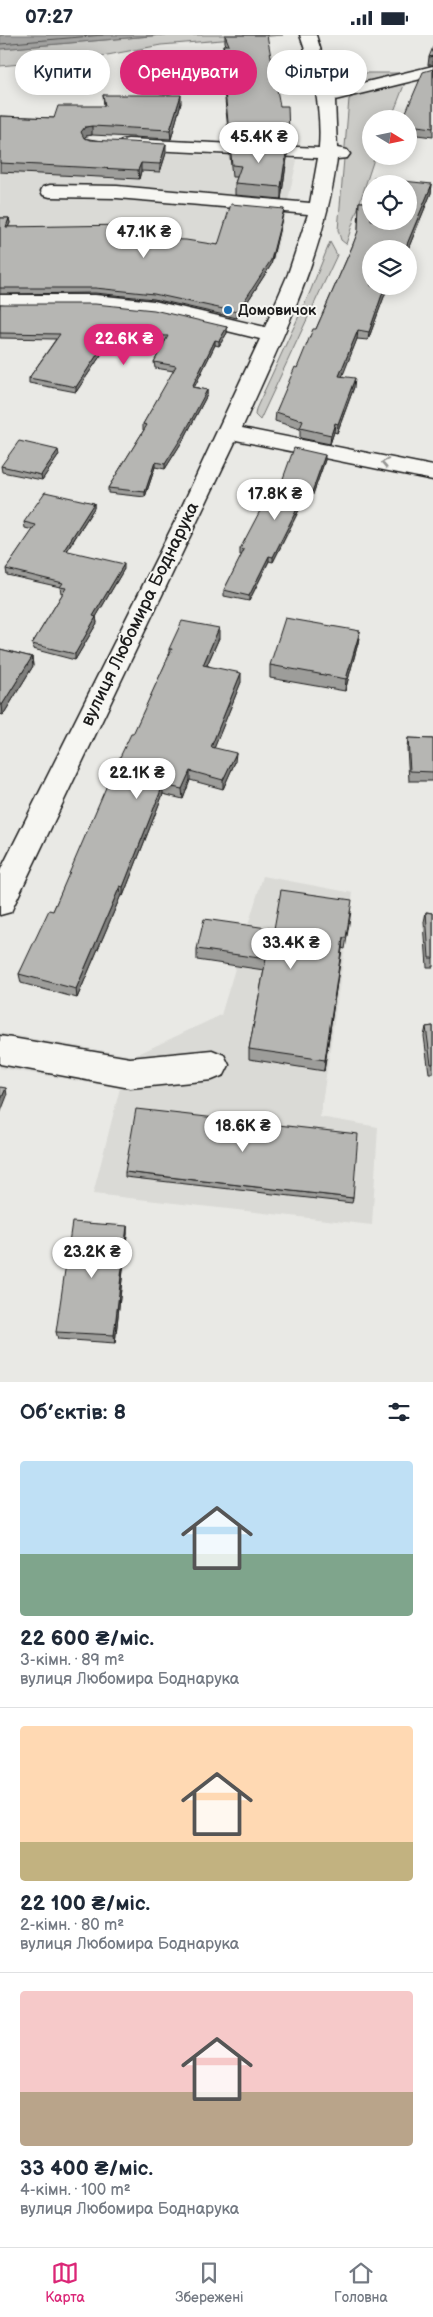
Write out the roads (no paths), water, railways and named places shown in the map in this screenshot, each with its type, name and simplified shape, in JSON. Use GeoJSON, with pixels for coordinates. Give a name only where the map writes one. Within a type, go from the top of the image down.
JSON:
{"type":"FeatureCollection","features":[{"type":"Feature","properties":{"kind":"street","name":"вулиця Любомира Боднарука"},"geometry":{"type":"LineString","coordinates":[[0,903],[229,432],[299,277],[334,154],[328,97],[322,72],[308,35]]}},
{"type":"Feature","properties":{"kind":"street"},"geometry":{"type":"LineString","coordinates":[[328,97],[433,71]]}},
{"type":"Feature","properties":{"kind":"street"},"geometry":{"type":"LineString","coordinates":[[111,143],[334,154]]}},
{"type":"Feature","properties":{"kind":"street"},"geometry":{"type":"LineString","coordinates":[[50,191],[117,192],[318,209]]}},
{"type":"Feature","properties":{"kind":"street"},"geometry":{"type":"LineString","coordinates":[[0,301],[95,301],[154,307],[272,335]]}},
{"type":"Feature","properties":{"kind":"street"},"geometry":{"type":"LineString","coordinates":[[229,432],[433,473]]}},
{"type":"Feature","properties":{"kind":"street"},"geometry":{"type":"LineString","coordinates":[[0,1050],[130,1073],[212,1065]]}},
{"type":"Feature","properties":{"kind":"water"},"geometry":{"type":"Polygon","coordinates":[[[0,35],[162,35],[0,49],[0,35]]]}},
{"type":"Feature","properties":{"kind":"place","name":"Домовичок"},"geometry":{"type":"Point","coordinates":[228,310]}}]}
